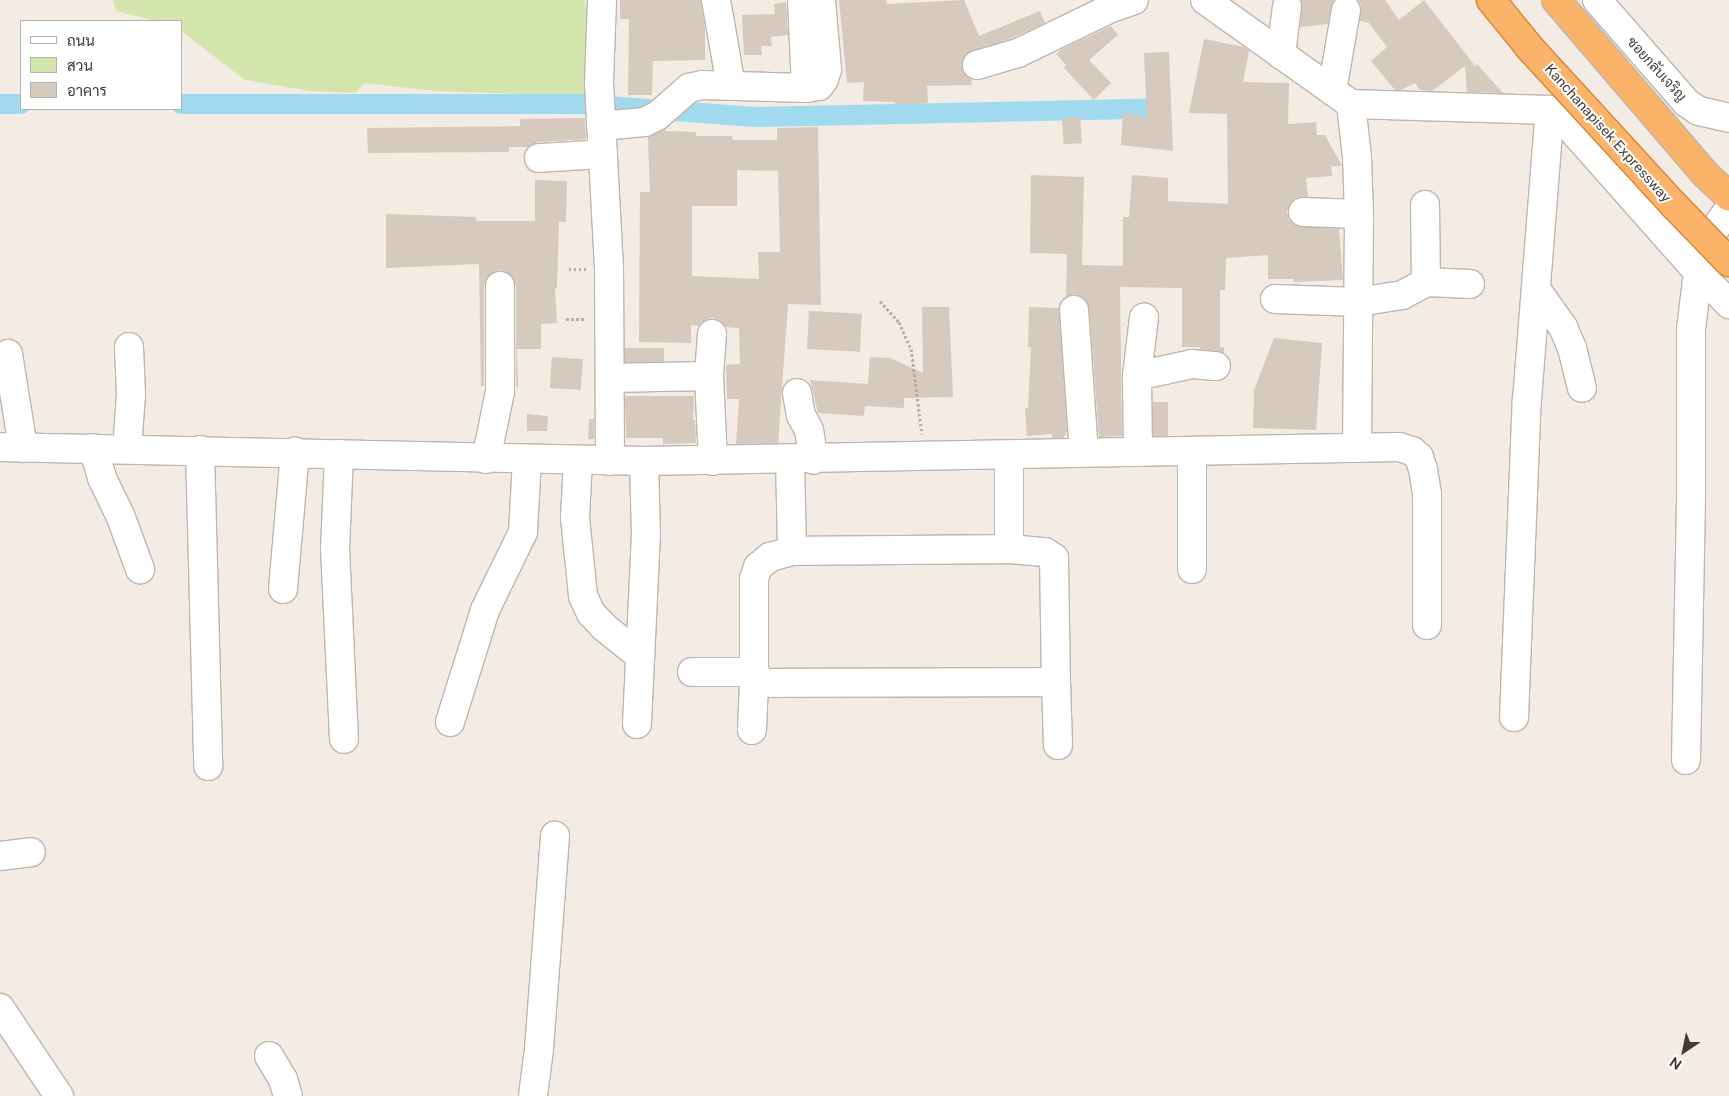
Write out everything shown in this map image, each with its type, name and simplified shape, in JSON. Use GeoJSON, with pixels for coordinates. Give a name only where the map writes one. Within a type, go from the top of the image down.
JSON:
{"type":"FeatureCollection","features":[{"type":"Feature","properties":{"kind":"highway","name":"Kanchanapisek Expressway"},"geometry":{"type":"LineString","coordinates":[[1491,0],[1530,48],[1668,199],[1729,262]]}},
{"type":"Feature","properties":{"kind":"highway"},"geometry":{"type":"LineString","coordinates":[[1556,0],[1699,166],[1729,196]]}},
{"type":"Feature","properties":{"kind":"street"},"geometry":{"type":"LineString","coordinates":[[602,0],[599,83],[609,269],[610,461]]}},
{"type":"Feature","properties":{"kind":"street"},"geometry":{"type":"LineString","coordinates":[[716,0],[731,86]]}},
{"type":"Feature","properties":{"kind":"street"},"geometry":{"type":"LineString","coordinates":[[802,0],[806,88]]}},
{"type":"Feature","properties":{"kind":"street"},"geometry":{"type":"LineString","coordinates":[[601,126],[645,122],[657,116],[689,88],[702,85],[806,88],[819,86],[824,79],[827,69],[821,0]]}},
{"type":"Feature","properties":{"kind":"street"},"geometry":{"type":"LineString","coordinates":[[977,65],[1018,53],[1111,8],[1134,0]]}},
{"type":"Feature","properties":{"kind":"street"},"geometry":{"type":"LineString","coordinates":[[1204,0],[1341,97],[1550,110],[1569,124],[1694,268],[1729,304]]}},
{"type":"Feature","properties":{"kind":"street"},"geometry":{"type":"LineString","coordinates":[[1240,0],[1247,30]]}},
{"type":"Feature","properties":{"kind":"street","name":"ซอยกลับเจริญ"},"geometry":{"type":"LineString","coordinates":[[1596,0],[1687,103],[1699,111],[1729,118]]}},
{"type":"Feature","properties":{"kind":"street"},"geometry":{"type":"LineString","coordinates":[[1281,55],[1287,6]]}},
{"type":"Feature","properties":{"kind":"street"},"geometry":{"type":"LineString","coordinates":[[1346,10],[1341,97],[1357,157],[1359,214],[1357,448]]}},
{"type":"Feature","properties":{"kind":"street"},"geometry":{"type":"LineString","coordinates":[[1514,717],[1527,400],[1550,110]]}},
{"type":"Feature","properties":{"kind":"street"},"geometry":{"type":"LineString","coordinates":[[539,158],[603,154]]}},
{"type":"Feature","properties":{"kind":"street"},"geometry":{"type":"LineString","coordinates":[[1426,205],[1426,282]]}},
{"type":"Feature","properties":{"kind":"street"},"geometry":{"type":"LineString","coordinates":[[1686,760],[1691,498],[1691,329],[1694,268],[1729,209]]}},
{"type":"Feature","properties":{"kind":"street"},"geometry":{"type":"LineString","coordinates":[[1303,212],[1359,214]]}},
{"type":"Feature","properties":{"kind":"street"},"geometry":{"type":"LineString","coordinates":[[1274,300],[1358,302],[1402,295],[1426,282],[1470,284]]}},
{"type":"Feature","properties":{"kind":"street"},"geometry":{"type":"LineString","coordinates":[[486,459],[500,392],[500,286]]}},
{"type":"Feature","properties":{"kind":"street"},"geometry":{"type":"LineString","coordinates":[[1536,289],[1563,327],[1572,348],[1582,388]]}},
{"type":"Feature","properties":{"kind":"street"},"geometry":{"type":"LineString","coordinates":[[1074,310],[1084,453]]}},
{"type":"Feature","properties":{"kind":"street"},"geometry":{"type":"LineString","coordinates":[[1138,452],[1137,376],[1144,317]]}},
{"type":"Feature","properties":{"kind":"street"},"geometry":{"type":"LineString","coordinates":[[712,334],[709,376],[713,461]]}},
{"type":"Feature","properties":{"kind":"street"},"geometry":{"type":"LineString","coordinates":[[127,448],[131,395],[129,347]]}},
{"type":"Feature","properties":{"kind":"street"},"geometry":{"type":"LineString","coordinates":[[8,354],[11,447],[295,452],[527,460],[713,461],[1399,447],[1419,457],[1424,469],[1427,494],[1427,624]]}},
{"type":"Feature","properties":{"kind":"street"},"geometry":{"type":"LineString","coordinates":[[1137,376],[1192,364],[1216,366]]}},
{"type":"Feature","properties":{"kind":"street"},"geometry":{"type":"LineString","coordinates":[[610,378],[709,376]]}},
{"type":"Feature","properties":{"kind":"street"},"geometry":{"type":"LineString","coordinates":[[792,551],[802,460],[808,430],[801,415],[797,393]]}},
{"type":"Feature","properties":{"kind":"street"},"geometry":{"type":"LineString","coordinates":[[93,448],[102,478],[120,515],[140,569]]}},
{"type":"Feature","properties":{"kind":"street"},"geometry":{"type":"LineString","coordinates":[[200,450],[208,766]]}},
{"type":"Feature","properties":{"kind":"street"},"geometry":{"type":"LineString","coordinates":[[283,589],[295,452]]}},
{"type":"Feature","properties":{"kind":"street"},"geometry":{"type":"LineString","coordinates":[[1192,452],[1192,569]]}},
{"type":"Feature","properties":{"kind":"street"},"geometry":{"type":"LineString","coordinates":[[339,454],[335,548],[344,739]]}},
{"type":"Feature","properties":{"kind":"street"},"geometry":{"type":"LineString","coordinates":[[1009,455],[1009,549]]}},
{"type":"Feature","properties":{"kind":"street"},"geometry":{"type":"LineString","coordinates":[[450,722],[485,610],[523,532],[527,460]]}},
{"type":"Feature","properties":{"kind":"street"},"geometry":{"type":"LineString","coordinates":[[578,461],[576,518],[583,596],[591,613],[604,627],[640,656]]}},
{"type":"Feature","properties":{"kind":"street"},"geometry":{"type":"LineString","coordinates":[[637,724],[646,536],[644,461]]}},
{"type":"Feature","properties":{"kind":"street"},"geometry":{"type":"LineString","coordinates":[[752,730],[755,678],[754,579],[758,567],[770,556],[792,551],[1009,549],[1045,552],[1054,558],[1058,745]]}},
{"type":"Feature","properties":{"kind":"street"},"geometry":{"type":"LineString","coordinates":[[692,672],[755,678],[1056,682]]}},
{"type":"Feature","properties":{"kind":"street"},"geometry":{"type":"LineString","coordinates":[[533,1096],[554,836]]}},
{"type":"Feature","properties":{"kind":"street"},"geometry":{"type":"LineString","coordinates":[[0,856],[32,852]]}},
{"type":"Feature","properties":{"kind":"street"},"geometry":{"type":"LineString","coordinates":[[0,1008],[59,1096]]}},
{"type":"Feature","properties":{"kind":"street"},"geometry":{"type":"LineString","coordinates":[[269,1056],[284,1079],[288,1096]]}},
{"type":"Feature","properties":{"kind":"path"},"geometry":{"type":"LineString","coordinates":[[880,301],[899,322],[911,349],[924,457]]}},
{"type":"Feature","properties":{"kind":"green space"},"geometry":{"type":"Polygon","coordinates":[[[113,0],[585,0],[590,96],[433,91],[365,83],[355,93],[310,91],[245,80],[182,32],[182,20],[152,20],[116,11],[113,0]]]}},
{"type":"Feature","properties":{"kind":"building"},"geometry":{"type":"Polygon","coordinates":[[[620,0],[701,0],[705,29],[705,60],[653,61],[652,95],[628,95],[629,19],[620,19],[620,0]]]}},
{"type":"Feature","properties":{"kind":"building"},"geometry":{"type":"Polygon","coordinates":[[[839,0],[886,0],[887,4],[964,0],[979,36],[1040,11],[1045,23],[1012,38],[966,54],[962,61],[962,69],[966,76],[971,79],[972,85],[927,86],[928,103],[896,105],[895,102],[863,101],[864,82],[847,83],[839,0]]]}},
{"type":"Feature","properties":{"kind":"building"},"geometry":{"type":"Polygon","coordinates":[[[1301,0],[1334,0],[1328,24],[1300,27],[1301,0]]]}},
{"type":"Feature","properties":{"kind":"building"},"geometry":{"type":"Polygon","coordinates":[[[1358,0],[1385,0],[1399,20],[1424,0],[1475,66],[1477,64],[1503,93],[1467,92],[1465,66],[1432,91],[1420,90],[1415,83],[1401,90],[1395,90],[1371,61],[1387,47],[1369,23],[1360,21],[1361,5],[1358,0]]]}},
{"type":"Feature","properties":{"kind":"building"},"geometry":{"type":"Polygon","coordinates":[[[786,2],[788,35],[771,37],[772,46],[761,46],[762,55],[744,55],[742,15],[775,14],[774,4],[786,2]]]}},
{"type":"Feature","properties":{"kind":"building"},"geometry":{"type":"Polygon","coordinates":[[[1111,26],[1118,35],[1089,60],[1111,83],[1094,100],[1064,68],[1066,65],[1056,54],[1062,49],[1111,26]]]}},
{"type":"Feature","properties":{"kind":"building"},"geometry":{"type":"Polygon","coordinates":[[[1204,39],[1244,47],[1249,51],[1243,82],[1289,83],[1288,124],[1316,122],[1317,135],[1325,135],[1342,166],[1331,166],[1332,176],[1306,178],[1308,197],[1295,198],[1287,212],[1289,220],[1295,225],[1339,229],[1343,280],[1294,282],[1294,279],[1268,279],[1268,255],[1226,258],[1225,290],[1220,290],[1220,347],[1224,347],[1224,353],[1200,349],[1200,347],[1182,347],[1182,288],[1120,287],[1122,436],[1099,437],[1089,308],[1087,302],[1081,296],[1073,294],[1066,297],[1067,254],[1030,253],[1031,175],[1084,177],[1082,265],[1123,266],[1123,217],[1129,217],[1132,175],[1168,178],[1168,201],[1228,204],[1227,114],[1189,113],[1204,39]]]}},
{"type":"Feature","properties":{"kind":"building"},"geometry":{"type":"Polygon","coordinates":[[[1169,52],[1173,151],[1121,145],[1123,113],[1142,115],[1147,120],[1144,53],[1169,52]]]}},
{"type":"Feature","properties":{"kind":"building"},"geometry":{"type":"Polygon","coordinates":[[[1080,117],[1082,143],[1064,144],[1062,118],[1080,117]]]}},
{"type":"Feature","properties":{"kind":"building"},"geometry":{"type":"Polygon","coordinates":[[[585,118],[586,139],[538,142],[528,147],[509,147],[509,152],[368,153],[367,128],[520,126],[520,119],[585,118]]]}},
{"type":"Feature","properties":{"kind":"building"},"geometry":{"type":"Polygon","coordinates":[[[818,127],[821,305],[788,304],[778,443],[736,444],[739,399],[727,399],[726,365],[740,364],[739,328],[726,327],[720,321],[713,318],[705,320],[699,326],[691,325],[691,343],[639,342],[640,192],[650,192],[648,137],[665,129],[665,131],[696,132],[696,136],[732,136],[733,140],[777,140],[777,128],[818,127]],[[737,170],[737,206],[692,206],[692,276],[759,279],[758,252],[780,252],[778,171],[737,170]]]}},
{"type":"Feature","properties":{"kind":"building"},"geometry":{"type":"Polygon","coordinates":[[[535,180],[567,181],[566,222],[559,222],[557,288],[555,288],[557,323],[541,324],[541,349],[517,349],[518,387],[516,387],[516,286],[513,278],[507,272],[500,270],[492,273],[486,279],[484,286],[484,386],[481,386],[479,264],[386,268],[386,214],[476,217],[476,221],[535,221],[535,180]]]}},
{"type":"Feature","properties":{"kind":"building"},"geometry":{"type":"Polygon","coordinates":[[[922,307],[949,307],[953,397],[904,398],[904,408],[865,406],[864,416],[818,413],[810,380],[868,384],[870,357],[890,358],[923,373],[922,307]]]}},
{"type":"Feature","properties":{"kind":"building"},"geometry":{"type":"Polygon","coordinates":[[[1029,307],[1059,308],[1067,430],[1064,438],[1052,438],[1052,434],[1027,436],[1025,408],[1028,408],[1031,347],[1028,347],[1029,307]]]}},
{"type":"Feature","properties":{"kind":"building"},"geometry":{"type":"Polygon","coordinates":[[[809,311],[862,314],[860,352],[807,349],[809,311]]]}},
{"type":"Feature","properties":{"kind":"building"},"geometry":{"type":"Polygon","coordinates":[[[1274,338],[1322,343],[1316,430],[1253,428],[1254,390],[1274,338]]]}},
{"type":"Feature","properties":{"kind":"building"},"geometry":{"type":"Polygon","coordinates":[[[625,348],[664,348],[664,362],[625,362],[625,348]]]}},
{"type":"Feature","properties":{"kind":"building"},"geometry":{"type":"Polygon","coordinates":[[[552,357],[583,359],[581,390],[550,388],[552,357]]]}},
{"type":"Feature","properties":{"kind":"building"},"geometry":{"type":"Polygon","coordinates":[[[625,396],[694,396],[693,420],[695,420],[696,443],[663,444],[663,438],[626,438],[625,396]]]}},
{"type":"Feature","properties":{"kind":"building"},"geometry":{"type":"Polygon","coordinates":[[[1153,402],[1168,402],[1168,436],[1153,436],[1153,402]]]}},
{"type":"Feature","properties":{"kind":"building"},"geometry":{"type":"Polygon","coordinates":[[[527,414],[548,416],[547,431],[527,431],[527,414]]]}},
{"type":"Feature","properties":{"kind":"building"},"geometry":{"type":"Polygon","coordinates":[[[589,419],[594,419],[594,439],[588,439],[589,419]]]}},
{"type":"Feature","properties":{"kind":"waterway"},"geometry":{"type":"LineString","coordinates":[[0,104],[20,104]]}},
{"type":"Feature","properties":{"kind":"waterway"},"geometry":{"type":"LineString","coordinates":[[182,104],[579,104],[756,117],[1145,109]]}}]}
